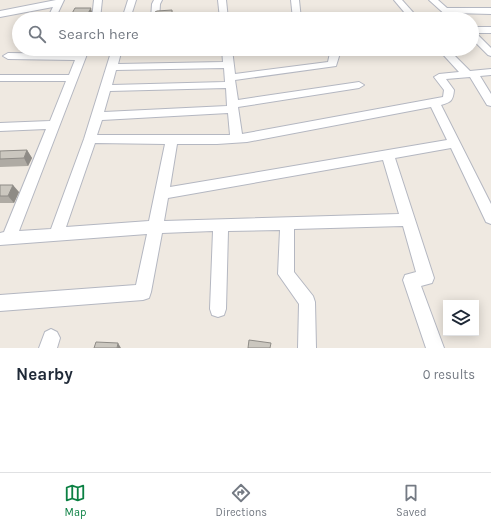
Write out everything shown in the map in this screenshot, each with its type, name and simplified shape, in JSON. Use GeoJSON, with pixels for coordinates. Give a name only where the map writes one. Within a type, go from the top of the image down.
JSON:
{"type":"FeatureCollection","features":[{"type":"Feature","properties":{"kind":"street"},"geometry":{"type":"LineString","coordinates":[[97,12],[98,0]]}},
{"type":"Feature","properties":{"kind":"street"},"geometry":{"type":"LineString","coordinates":[[128,12],[132,0]]}},
{"type":"Feature","properties":{"kind":"street"},"geometry":{"type":"LineString","coordinates":[[155,12],[158,0]]}},
{"type":"Feature","properties":{"kind":"street"},"geometry":{"type":"LineString","coordinates":[[222,0],[223,12]]}},
{"type":"Feature","properties":{"kind":"street"},"geometry":{"type":"LineString","coordinates":[[295,0],[297,12]]}},
{"type":"Feature","properties":{"kind":"street"},"geometry":{"type":"LineString","coordinates":[[398,0],[409,12]]}},
{"type":"Feature","properties":{"kind":"street"},"geometry":{"type":"LineString","coordinates":[[433,0],[445,10],[491,11]]}},
{"type":"Feature","properties":{"kind":"street"},"geometry":{"type":"LineString","coordinates":[[0,14],[60,2]]}},
{"type":"Feature","properties":{"kind":"street"},"geometry":{"type":"LineString","coordinates":[[55,12],[60,2]]}},
{"type":"Feature","properties":{"kind":"street"},"geometry":{"type":"LineString","coordinates":[[479,30],[491,30]]}},
{"type":"Feature","properties":{"kind":"street"},"geometry":{"type":"LineString","coordinates":[[479,41],[491,53]]}},
{"type":"Feature","properties":{"kind":"street"},"geometry":{"type":"LineString","coordinates":[[8,56],[12,56]]}},
{"type":"Feature","properties":{"kind":"street"},"geometry":{"type":"LineString","coordinates":[[82,56],[42,155],[4,238],[156,227],[408,220]]}},
{"type":"Feature","properties":{"kind":"street"},"geometry":{"type":"LineString","coordinates":[[56,234],[90,139],[115,56]]}},
{"type":"Feature","properties":{"kind":"street"},"geometry":{"type":"LineString","coordinates":[[228,56],[236,138]]}},
{"type":"Feature","properties":{"kind":"street"},"geometry":{"type":"LineString","coordinates":[[105,88],[231,81],[332,64],[334,56]]}},
{"type":"Feature","properties":{"kind":"street"},"geometry":{"type":"LineString","coordinates":[[451,56],[470,74],[491,102]]}},
{"type":"Feature","properties":{"kind":"street"},"geometry":{"type":"LineString","coordinates":[[112,67],[229,64]]}},
{"type":"Feature","properties":{"kind":"street"},"geometry":{"type":"LineString","coordinates":[[90,139],[236,138],[448,100],[449,90],[439,76],[491,72]]}},
{"type":"Feature","properties":{"kind":"street"},"geometry":{"type":"LineString","coordinates":[[0,78],[73,78]]}},
{"type":"Feature","properties":{"kind":"street"},"geometry":{"type":"LineString","coordinates":[[97,116],[233,107],[359,85]]}},
{"type":"Feature","properties":{"kind":"street"},"geometry":{"type":"LineString","coordinates":[[435,103],[491,218]]}},
{"type":"Feature","properties":{"kind":"street"},"geometry":{"type":"LineString","coordinates":[[0,127],[54,125]]}},
{"type":"Feature","properties":{"kind":"street"},"geometry":{"type":"LineString","coordinates":[[0,304],[143,292],[172,139]]}},
{"type":"Feature","properties":{"kind":"street"},"geometry":{"type":"LineString","coordinates":[[162,194],[454,143]]}},
{"type":"Feature","properties":{"kind":"street"},"geometry":{"type":"LineString","coordinates":[[28,156],[42,155]]}},
{"type":"Feature","properties":{"kind":"street"},"geometry":{"type":"LineString","coordinates":[[388,155],[426,278],[411,280],[435,348]]}},
{"type":"Feature","properties":{"kind":"street"},"geometry":{"type":"LineString","coordinates":[[287,224],[286,274],[307,302],[307,348]]}},
{"type":"Feature","properties":{"kind":"street"},"geometry":{"type":"LineString","coordinates":[[218,309],[221,225]]}},
{"type":"Feature","properties":{"kind":"building"},"geometry":{"type":"Polygon","coordinates":[[[75,8],[91,8],[89,12],[73,12],[75,8]]]}},
{"type":"Feature","properties":{"kind":"building"},"geometry":{"type":"Polygon","coordinates":[[[172,10],[172,12],[155,12],[172,10]]]}},
{"type":"Feature","properties":{"kind":"building"},"geometry":{"type":"Polygon","coordinates":[[[27,150],[24,158],[0,159],[0,151],[27,150]]]}},
{"type":"Feature","properties":{"kind":"building"},"geometry":{"type":"Polygon","coordinates":[[[0,185],[13,185],[8,196],[0,196],[0,185]]]}},
{"type":"Feature","properties":{"kind":"building"},"geometry":{"type":"Polygon","coordinates":[[[249,340],[271,343],[270,348],[248,348],[249,340]]]}},
{"type":"Feature","properties":{"kind":"building"},"geometry":{"type":"Polygon","coordinates":[[[96,342],[118,343],[117,348],[94,348],[96,342]]]}}]}
